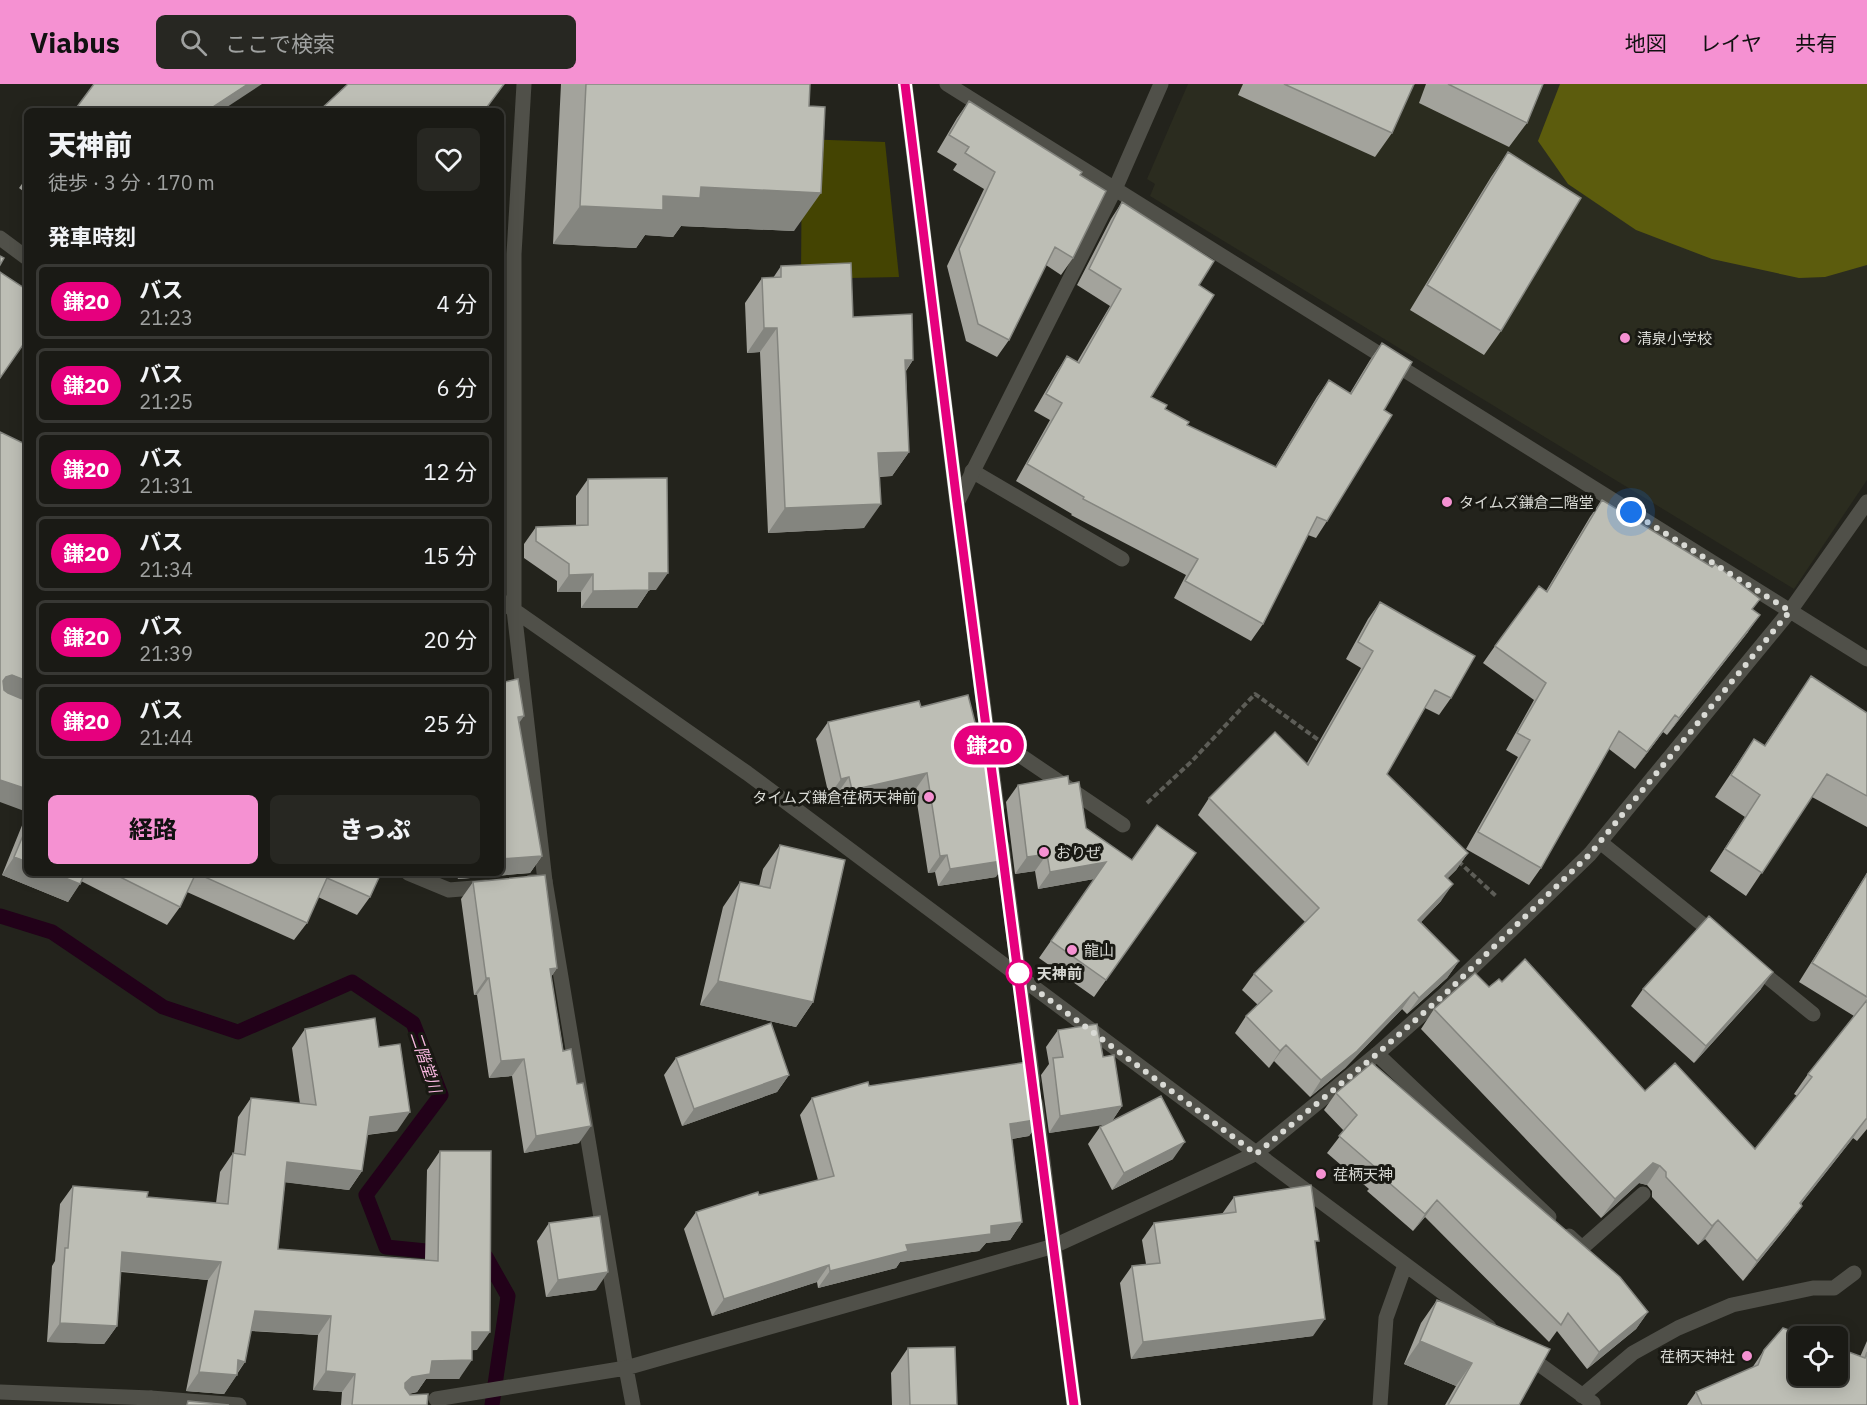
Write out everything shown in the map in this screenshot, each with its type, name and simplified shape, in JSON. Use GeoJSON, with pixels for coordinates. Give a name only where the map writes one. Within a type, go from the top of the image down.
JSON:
{"type":"FeatureCollection","features":[{"type":"Feature","properties":{"kind":"street"},"geometry":{"type":"LineString","coordinates":[[524,84],[514,254],[514,610],[545,881],[633,1405]]}},
{"type":"Feature","properties":{"kind":"street"},"geometry":{"type":"LineString","coordinates":[[905,84],[1074,1405]]}},
{"type":"Feature","properties":{"kind":"street"},"geometry":{"type":"LineString","coordinates":[[947,84],[1867,659]]}},
{"type":"Feature","properties":{"kind":"street"},"geometry":{"type":"LineString","coordinates":[[957,503],[1115,189],[1161,84]]}},
{"type":"Feature","properties":{"kind":"street"},"geometry":{"type":"LineString","coordinates":[[0,238],[24,256]]}},
{"type":"Feature","properties":{"kind":"street"},"geometry":{"type":"LineString","coordinates":[[972,471],[1122,559]]}},
{"type":"Feature","properties":{"kind":"street"},"geometry":{"type":"LineString","coordinates":[[430,1400],[626,1368],[1054,1246],[1256,1154],[1377,1054],[1446,993],[1590,854],[1790,611],[1867,502]]}},
{"type":"Feature","properties":{"kind":"street"},"geometry":{"type":"LineString","coordinates":[[504,603],[747,773],[1588,1400],[1633,1353],[1678,1328],[1732,1305],[1813,1288],[1834,1288],[1854,1273]]}},
{"type":"Feature","properties":{"kind":"street"},"geometry":{"type":"LineString","coordinates":[[987,733],[1123,825]]}},
{"type":"Feature","properties":{"kind":"street"},"geometry":{"type":"LineString","coordinates":[[1600,842],[1812,1014]]}},
{"type":"Feature","properties":{"kind":"street"},"geometry":{"type":"LineString","coordinates":[[415,876],[449,890],[545,881]]}},
{"type":"Feature","properties":{"kind":"street"},"geometry":{"type":"LineString","coordinates":[[1377,1054],[1582,1248],[1643,1194]]}},
{"type":"Feature","properties":{"kind":"street"},"geometry":{"type":"LineString","coordinates":[[1380,1405],[1386,1318],[1405,1265]]}},
{"type":"Feature","properties":{"kind":"street"},"geometry":{"type":"LineString","coordinates":[[0,1392],[239,1405]]}},
{"type":"Feature","properties":{"kind":"path"},"geometry":{"type":"LineString","coordinates":[[1123,825],[1191,762],[1255,694],[1333,751]]}},
{"type":"Feature","properties":{"kind":"path"},"geometry":{"type":"LineString","coordinates":[[1456,859],[1521,920]]}},
{"type":"Feature","properties":{"kind":"shaded area","name":"清泉小学校"},"geometry":{"type":"Polygon","coordinates":[[[1188,84],[1867,84],[1867,480],[1794,589],[1150,196],[1155,184],[1147,179],[1188,84]]]}},
{"type":"Feature","properties":{"kind":"shaded area"},"geometry":{"type":"Polygon","coordinates":[[[1560,84],[1867,84],[1867,265],[1825,277],[1799,278],[1712,259],[1636,230],[1568,184],[1538,141],[1560,84]]]}},
{"type":"Feature","properties":{"kind":"shaded area"},"geometry":{"type":"Polygon","coordinates":[[[802,139],[885,142],[899,277],[801,279],[802,139]]]}},
{"type":"Feature","properties":{"kind":"building"},"geometry":{"type":"Polygon","coordinates":[[[94,84],[248,84],[212,108],[76,108],[94,84]]]}},
{"type":"Feature","properties":{"kind":"building"},"geometry":{"type":"Polygon","coordinates":[[[348,84],[504,84],[486,108],[322,108],[348,84]]]}},
{"type":"Feature","properties":{"kind":"building"},"geometry":{"type":"Polygon","coordinates":[[[586,84],[810,84],[809,106],[825,107],[821,193],[701,187],[700,198],[663,196],[663,210],[580,206],[586,84]]]}},
{"type":"Feature","properties":{"kind":"building"},"geometry":{"type":"Polygon","coordinates":[[[1284,84],[1414,84],[1392,133],[1284,84]]]}},
{"type":"Feature","properties":{"kind":"building"},"geometry":{"type":"Polygon","coordinates":[[[1448,84],[1543,84],[1527,123],[1448,84]]]}},
{"type":"Feature","properties":{"kind":"building"},"geometry":{"type":"Polygon","coordinates":[[[969,101],[1082,172],[1080,175],[1106,191],[1073,258],[1055,247],[1009,340],[978,324],[959,249],[995,172],[965,153],[969,147],[949,135],[969,101]]]}},
{"type":"Feature","properties":{"kind":"building"},"geometry":{"type":"Polygon","coordinates":[[[1508,152],[1581,198],[1501,331],[1427,285],[1508,152]]]}},
{"type":"Feature","properties":{"kind":"building"},"geometry":{"type":"Polygon","coordinates":[[[1122,202],[1214,261],[1199,285],[1214,295],[1151,397],[1167,405],[1165,409],[1189,422],[1187,425],[1276,467],[1329,380],[1351,394],[1382,343],[1412,362],[1384,410],[1392,415],[1327,521],[1317,517],[1263,624],[1185,581],[1198,559],[1083,499],[1084,497],[1027,464],[1062,403],[1046,394],[1067,356],[1079,363],[1121,289],[1089,269],[1122,202]]]}},
{"type":"Feature","properties":{"kind":"building"},"geometry":{"type":"Polygon","coordinates":[[[851,263],[853,317],[912,314],[913,360],[905,360],[909,452],[878,453],[881,504],[785,508],[777,328],[764,328],[762,278],[781,277],[781,266],[851,263]]]}},
{"type":"Feature","properties":{"kind":"building"},"geometry":{"type":"Polygon","coordinates":[[[0,272],[24,288],[24,343],[0,378],[0,272]]]}},
{"type":"Feature","properties":{"kind":"building"},"geometry":{"type":"Polygon","coordinates":[[[504,400],[505,400],[504,460],[504,400]]]}},
{"type":"Feature","properties":{"kind":"building"},"geometry":{"type":"Polygon","coordinates":[[[0,432],[24,444],[24,680],[12,675],[3,681],[4,690],[24,700],[24,788],[0,780],[0,432]]]}},
{"type":"Feature","properties":{"kind":"building"},"geometry":{"type":"Polygon","coordinates":[[[667,478],[668,573],[649,573],[649,590],[593,591],[593,574],[569,575],[569,564],[536,541],[536,527],[588,525],[588,479],[667,478]]]}},
{"type":"Feature","properties":{"kind":"building"},"geometry":{"type":"Polygon","coordinates":[[[1602,500],[1712,567],[1715,564],[1760,599],[1752,609],[1760,615],[1679,718],[1675,715],[1647,752],[1619,731],[1541,868],[1478,832],[1530,740],[1517,733],[1546,683],[1495,646],[1539,586],[1547,592],[1602,500]]]}},
{"type":"Feature","properties":{"kind":"building"},"geometry":{"type":"Polygon","coordinates":[[[1380,602],[1475,656],[1451,698],[1435,690],[1387,774],[1468,853],[1445,876],[1453,884],[1418,920],[1459,961],[1419,998],[1414,992],[1357,1051],[1321,1080],[1286,1045],[1280,1051],[1246,1016],[1272,991],[1254,974],[1319,908],[1209,798],[1275,732],[1308,765],[1373,651],[1358,642],[1380,602]]]}},
{"type":"Feature","properties":{"kind":"building"},"geometry":{"type":"Polygon","coordinates":[[[504,673],[505,682],[518,679],[524,716],[518,717],[542,856],[504,859],[504,673]]]}},
{"type":"Feature","properties":{"kind":"building"},"geometry":{"type":"Polygon","coordinates":[[[1811,676],[1867,713],[1867,796],[1827,774],[1762,873],[1725,849],[1760,795],[1731,775],[1754,739],[1765,746],[1811,676]]]}},
{"type":"Feature","properties":{"kind":"building"},"geometry":{"type":"Polygon","coordinates":[[[968,695],[992,789],[998,788],[1008,860],[950,869],[947,855],[940,856],[927,773],[852,790],[849,777],[841,779],[828,722],[919,701],[921,707],[968,695]]]}},
{"type":"Feature","properties":{"kind":"building"},"geometry":{"type":"Polygon","coordinates":[[[1068,776],[1069,784],[1079,782],[1086,828],[1132,860],[1157,825],[1196,853],[1106,980],[1051,941],[1106,862],[1050,872],[1047,854],[1027,857],[1018,785],[1068,776]]]}},
{"type":"Feature","properties":{"kind":"building"},"geometry":{"type":"Polygon","coordinates":[[[24,833],[24,861],[14,857],[24,833]]]}},
{"type":"Feature","properties":{"kind":"building"},"geometry":{"type":"Polygon","coordinates":[[[780,845],[845,860],[813,1002],[718,981],[740,882],[770,888],[780,845]]]}},
{"type":"Feature","properties":{"kind":"building"},"geometry":{"type":"Polygon","coordinates":[[[1867,874],[1867,997],[1812,963],[1867,874]]]}},
{"type":"Feature","properties":{"kind":"building"},"geometry":{"type":"Polygon","coordinates":[[[545,875],[557,968],[550,969],[563,1051],[571,1049],[577,1084],[583,1083],[591,1126],[536,1136],[524,1059],[501,1061],[489,978],[486,978],[473,882],[545,875]]]}},
{"type":"Feature","properties":{"kind":"building"},"geometry":{"type":"Polygon","coordinates":[[[60,876],[84,876],[80,884],[60,876]]]}},
{"type":"Feature","properties":{"kind":"building"},"geometry":{"type":"Polygon","coordinates":[[[118,876],[195,876],[180,907],[118,876]]]}},
{"type":"Feature","properties":{"kind":"building"},"geometry":{"type":"Polygon","coordinates":[[[203,876],[380,876],[370,897],[327,878],[307,923],[203,876]]]}},
{"type":"Feature","properties":{"kind":"building"},"geometry":{"type":"Polygon","coordinates":[[[1709,916],[1773,972],[1706,1046],[1643,989],[1709,916]]]}},
{"type":"Feature","properties":{"kind":"building"},"geometry":{"type":"Polygon","coordinates":[[[1525,959],[1645,1091],[1675,1063],[1755,1149],[1812,1077],[1808,1074],[1867,1000],[1867,1119],[1800,1203],[1802,1206],[1757,1261],[1718,1220],[1712,1226],[1666,1177],[1666,1172],[1660,1166],[1653,1163],[1615,1199],[1434,1009],[1475,973],[1489,987],[1499,979],[1502,982],[1525,959]]]}},
{"type":"Feature","properties":{"kind":"building"},"geometry":{"type":"Polygon","coordinates":[[[375,1018],[379,1047],[400,1044],[410,1112],[370,1117],[362,1171],[287,1162],[278,1249],[438,1261],[440,1151],[491,1151],[490,1332],[472,1332],[472,1360],[432,1361],[430,1374],[412,1377],[405,1383],[405,1388],[410,1395],[428,1394],[427,1405],[352,1405],[355,1374],[326,1371],[331,1316],[255,1311],[245,1362],[238,1360],[237,1375],[199,1372],[221,1262],[122,1252],[117,1326],[60,1323],[65,1248],[68,1248],[73,1186],[148,1192],[147,1197],[228,1204],[233,1153],[245,1155],[251,1098],[316,1105],[305,1029],[375,1018]]]}},
{"type":"Feature","properties":{"kind":"building"},"geometry":{"type":"Polygon","coordinates":[[[771,1023],[789,1075],[694,1109],[676,1058],[771,1023]]]}},
{"type":"Feature","properties":{"kind":"building"},"geometry":{"type":"Polygon","coordinates":[[[1097,1024],[1103,1057],[1114,1055],[1122,1106],[1060,1116],[1053,1058],[1063,1057],[1058,1030],[1097,1024]]]}},
{"type":"Feature","properties":{"kind":"building"},"geometry":{"type":"Polygon","coordinates":[[[1034,1061],[1041,1119],[1010,1124],[1022,1222],[991,1226],[991,1234],[906,1245],[908,1251],[830,1271],[829,1265],[724,1299],[696,1212],[758,1192],[759,1195],[834,1176],[812,1098],[868,1082],[869,1086],[1034,1061]]]}},
{"type":"Feature","properties":{"kind":"building"},"geometry":{"type":"Polygon","coordinates":[[[1372,1063],[1620,1277],[1648,1312],[1599,1352],[1568,1313],[1561,1325],[1437,1200],[1425,1214],[1379,1174],[1383,1174],[1339,1136],[1357,1115],[1336,1093],[1372,1063]]]}},
{"type":"Feature","properties":{"kind":"building"},"geometry":{"type":"Polygon","coordinates":[[[1161,1096],[1185,1142],[1124,1173],[1100,1127],[1161,1096]]]}},
{"type":"Feature","properties":{"kind":"building"},"geometry":{"type":"Polygon","coordinates":[[[1311,1185],[1319,1241],[1315,1241],[1325,1319],[1143,1342],[1132,1266],[1160,1263],[1154,1223],[1236,1212],[1234,1197],[1311,1185]]]}},
{"type":"Feature","properties":{"kind":"building"},"geometry":{"type":"Polygon","coordinates":[[[600,1216],[608,1272],[558,1280],[549,1223],[600,1216]]]}},
{"type":"Feature","properties":{"kind":"building"},"geometry":{"type":"Polygon","coordinates":[[[1437,1300],[1550,1349],[1519,1405],[1448,1405],[1472,1363],[1420,1341],[1437,1300]]]}},
{"type":"Feature","properties":{"kind":"building"},"geometry":{"type":"Polygon","coordinates":[[[1783,1328],[1788,1330],[1788,1386],[1848,1386],[1848,1352],[1865,1358],[1867,1352],[1867,1405],[1702,1405],[1696,1392],[1758,1365],[1764,1350],[1783,1328]]]}},
{"type":"Feature","properties":{"kind":"building"},"geometry":{"type":"Polygon","coordinates":[[[955,1347],[957,1405],[910,1405],[908,1348],[955,1347]]]}},
{"type":"Feature","properties":{"kind":"building"},"geometry":{"type":"Polygon","coordinates":[[[188,1401],[229,1405],[187,1405],[188,1401]]]}},
{"type":"Feature","properties":{"kind":"waterway","name":"二階堂川"},"geometry":{"type":"LineString","coordinates":[[0,916],[52,932],[163,1007],[238,1032],[352,982],[413,1023],[441,1095],[366,1195],[386,1247],[446,1253]]}},
{"type":"Feature","properties":{"kind":"waterway","name":"二階堂川"},"geometry":{"type":"LineString","coordinates":[[476,1256],[486,1257],[508,1296],[492,1405]]}},
{"type":"Feature","properties":{"kind":"bus line","name":"鎌20"},"geometry":{"type":"LineString","coordinates":[[905,84],[1074,1405]]}},
{"type":"Feature","properties":{"kind":"place","name":"清泉小学校"},"geometry":{"type":"Point","coordinates":[1625,338]}},
{"type":"Feature","properties":{"kind":"place","name":"タイムズ鎌倉二階堂"},"geometry":{"type":"Point","coordinates":[1447,502]}},
{"type":"Feature","properties":{"kind":"place","name":"タイムズ鎌倉荏柄天神前"},"geometry":{"type":"Point","coordinates":[929,797]}},
{"type":"Feature","properties":{"kind":"place","name":"おりぜ"},"geometry":{"type":"Point","coordinates":[1044,852]}},
{"type":"Feature","properties":{"kind":"place","name":"龍山"},"geometry":{"type":"Point","coordinates":[1072,950]}},
{"type":"Feature","properties":{"kind":"place","name":"天神前"},"geometry":{"type":"Point","coordinates":[1019,973]}},
{"type":"Feature","properties":{"kind":"place","name":"荏柄天神"},"geometry":{"type":"Point","coordinates":[1321,1174]}},
{"type":"Feature","properties":{"kind":"place","name":"荏柄天神社"},"geometry":{"type":"Point","coordinates":[1747,1356]}},
{"type":"Feature","properties":{"kind":"route"},"geometry":{"type":"LineString","coordinates":[[1019,973],[1020,978],[1256,1154],[1377,1054],[1446,993],[1590,854],[1790,611],[1631,512]]}}]}
